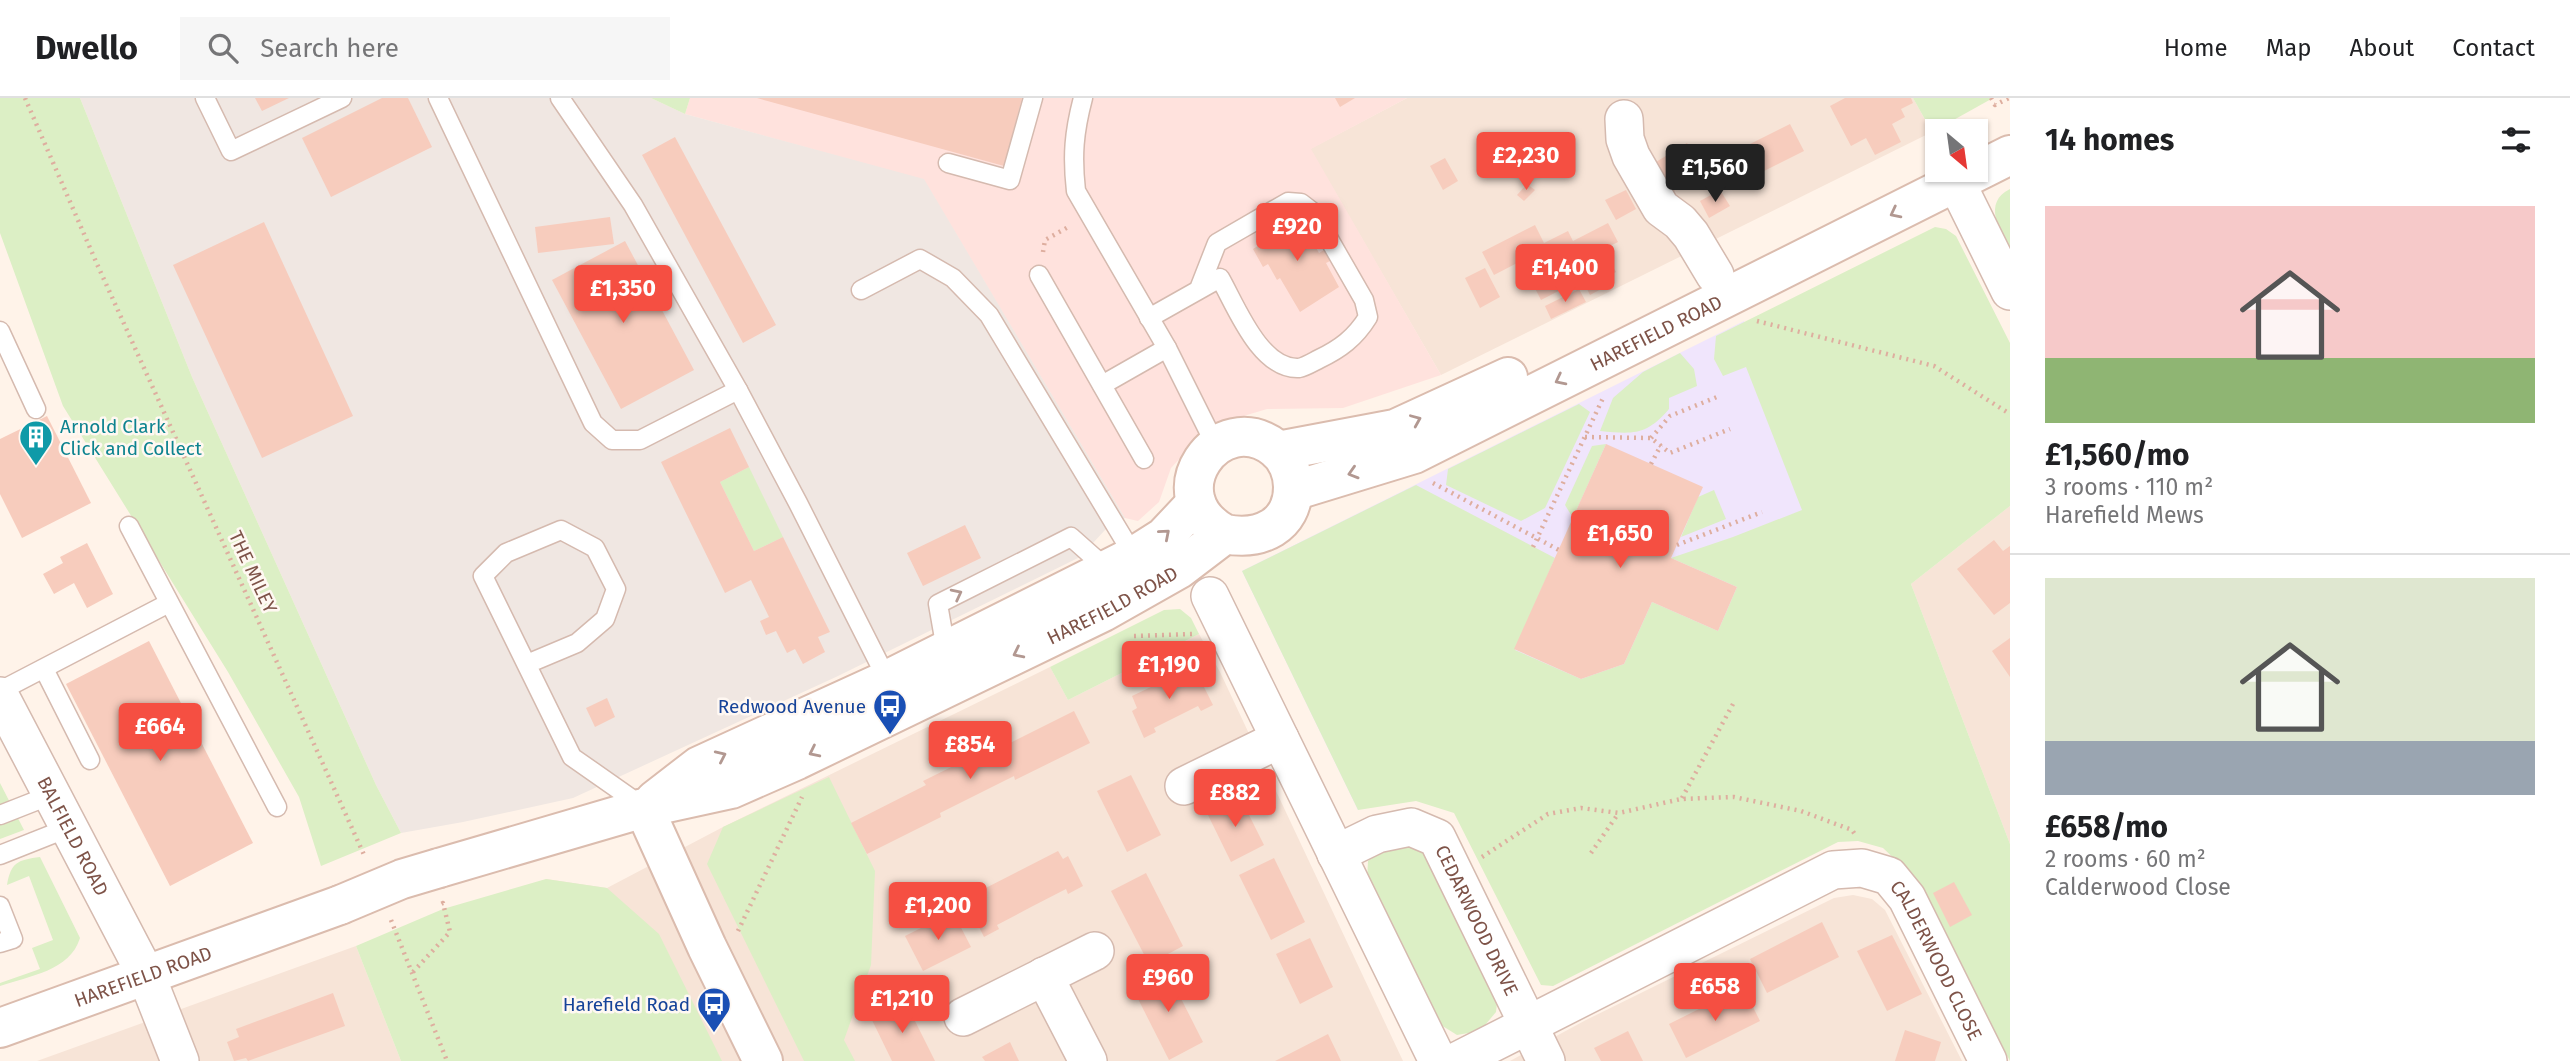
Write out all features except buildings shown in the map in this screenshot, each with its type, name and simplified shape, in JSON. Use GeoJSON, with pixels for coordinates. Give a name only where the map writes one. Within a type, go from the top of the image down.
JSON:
{"type":"FeatureCollection","features":[{"type":"Feature","properties":{"kind":"street"},"geometry":{"type":"LineString","coordinates":[[1624,119],[1625,139],[1631,156],[1661,208],[1680,222],[1726,283]]}},
{"type":"Feature","properties":{"kind":"street"},"geometry":{"type":"LineString","coordinates":[[1988,137],[2010,126]]}},
{"type":"Feature","properties":{"kind":"street","name":"HAREFIELD ROAD"},"geometry":{"type":"LineString","coordinates":[[1988,161],[2010,155]]}},
{"type":"Feature","properties":{"kind":"street","name":"HAREFIELD ROAD"},"geometry":{"type":"LineString","coordinates":[[1278,451],[1395,429],[1726,283],[1927,182]]}},
{"type":"Feature","properties":{"kind":"street"},"geometry":{"type":"LineString","coordinates":[[1952,182],[2010,291]]}},
{"type":"Feature","properties":{"kind":"street","name":"HAREFIELD ROAD"},"geometry":{"type":"LineString","coordinates":[[1293,491],[1415,454],[1595,363],[1726,283]]}},
{"type":"Feature","properties":{"kind":"street"},"geometry":{"type":"LineString","coordinates":[[1241,437],[1267,443],[1278,451],[1290,469],[1293,491],[1290,506],[1282,520],[1270,530],[1256,536],[1241,537],[1225,534],[1207,522],[1196,503],[1194,487],[1196,471],[1204,456],[1216,446],[1241,437]]}},
{"type":"Feature","properties":{"kind":"street","name":"HAREFIELD ROAD"},"geometry":{"type":"LineString","coordinates":[[0,1028],[340,905],[402,879],[441,886],[645,808],[731,789],[797,760],[895,694],[946,650],[1120,563],[1164,537],[1196,503]]}},
{"type":"Feature","properties":{"kind":"street","name":"HAREFIELD ROAD"},"geometry":{"type":"LineString","coordinates":[[645,808],[699,766],[895,694],[1102,612],[1179,569],[1225,534]]}},
{"type":"Feature","properties":{"kind":"street"},"geometry":{"type":"LineString","coordinates":[[1210,596],[1438,1061]]}},
{"type":"Feature","properties":{"kind":"street","name":"BALFIELD ROAD"},"geometry":{"type":"LineString","coordinates":[[0,694],[146,975],[180,1061]]}},
{"type":"Feature","properties":{"kind":"street"},"geometry":{"type":"LineString","coordinates":[[1184,786],[1280,739]]}},
{"type":"Feature","properties":{"kind":"street"},"geometry":{"type":"LineString","coordinates":[[645,808],[707,947],[763,1061]]}},
{"type":"Feature","properties":{"kind":"street","name":"CEDARWOOD DRIVE"},"geometry":{"type":"LineString","coordinates":[[1336,854],[1377,834],[1411,827],[1437,838],[1546,1061]]}},
{"type":"Feature","properties":{"kind":"street"},"geometry":{"type":"LineString","coordinates":[[1457,1061],[1833,870],[1862,868]]}},
{"type":"Feature","properties":{"kind":"street","name":"CALDERWOOD CLOSE"},"geometry":{"type":"LineString","coordinates":[[1862,868],[1889,876],[1907,898],[1989,1061]]}},
{"type":"Feature","properties":{"kind":"street"},"geometry":{"type":"LineString","coordinates":[[963,1017],[1094,951]]}},
{"type":"Feature","properties":{"kind":"street"},"geometry":{"type":"LineString","coordinates":[[1044,975],[1087,1061]]}},
{"type":"Feature","properties":{"kind":"lane"},"geometry":{"type":"LineString","coordinates":[[205,98],[231,151],[342,98]]}},
{"type":"Feature","properties":{"kind":"lane"},"geometry":{"type":"LineString","coordinates":[[438,98],[593,423],[612,440],[640,440],[738,390]]}},
{"type":"Feature","properties":{"kind":"lane"},"geometry":{"type":"LineString","coordinates":[[561,98],[633,205],[738,390],[895,694]]}},
{"type":"Feature","properties":{"kind":"lane"},"geometry":{"type":"LineString","coordinates":[[948,163],[1010,180],[1033,98]]}},
{"type":"Feature","properties":{"kind":"lane"},"geometry":{"type":"LineString","coordinates":[[1083,98],[1074,132],[1076,191],[1167,348],[1216,446]]}},
{"type":"Feature","properties":{"kind":"lane"},"geometry":{"type":"LineString","coordinates":[[1149,318],[1220,278],[1262,352],[1283,366],[1300,368],[1339,349],[1357,334],[1368,317],[1364,300],[1314,213],[1301,203],[1288,202],[1217,243],[1199,289]]}},
{"type":"Feature","properties":{"kind":"lane"},"geometry":{"type":"LineString","coordinates":[[861,290],[920,260],[953,278],[989,315],[1120,563]]}},
{"type":"Feature","properties":{"kind":"lane"},"geometry":{"type":"LineString","coordinates":[[1038,275],[1144,459]]}},
{"type":"Feature","properties":{"kind":"lane"},"geometry":{"type":"LineString","coordinates":[[0,331],[36,409]]}},
{"type":"Feature","properties":{"kind":"lane"},"geometry":{"type":"LineString","coordinates":[[1102,386],[1167,348]]}},
{"type":"Feature","properties":{"kind":"lane"},"geometry":{"type":"LineString","coordinates":[[129,526],[277,807]]}},
{"type":"Feature","properties":{"kind":"lane"},"geometry":{"type":"LineString","coordinates":[[527,664],[577,643],[605,619],[616,589],[595,548],[561,530],[506,553],[483,576],[572,757],[645,808]]}},
{"type":"Feature","properties":{"kind":"lane"},"geometry":{"type":"LineString","coordinates":[[0,694],[169,603]]}},
{"type":"Feature","properties":{"kind":"lane"},"geometry":{"type":"LineString","coordinates":[[44,669],[90,760]]}},
{"type":"Feature","properties":{"kind":"lane"},"geometry":{"type":"LineString","coordinates":[[0,816],[51,795]]}},
{"type":"Feature","properties":{"kind":"lane"},"geometry":{"type":"LineString","coordinates":[[0,855],[68,828]]}},
{"type":"Feature","properties":{"kind":"lane"},"geometry":{"type":"LineString","coordinates":[[0,906],[13,939],[0,943]]}},
{"type":"Feature","properties":{"kind":"path","name":"THE MILEY"},"geometry":{"type":"LineString","coordinates":[[25,98],[70,205],[370,869]]}},
{"type":"Feature","properties":{"kind":"path"},"geometry":{"type":"LineString","coordinates":[[1991,98],[1994,105],[2009,98]]}},
{"type":"Feature","properties":{"kind":"path"},"geometry":{"type":"LineString","coordinates":[[1038,275],[1045,240],[1089,215]]}},
{"type":"Feature","properties":{"kind":"path"},"geometry":{"type":"LineString","coordinates":[[1726,283],[1749,319],[1934,366],[2010,414]]}},
{"type":"Feature","properties":{"kind":"path"},"geometry":{"type":"LineString","coordinates":[[1533,547],[1607,389],[1595,363]]}},
{"type":"Feature","properties":{"kind":"path"},"geometry":{"type":"LineString","coordinates":[[1651,438],[1670,415],[1717,397]]}},
{"type":"Feature","properties":{"kind":"path"},"geometry":{"type":"LineString","coordinates":[[1585,437],[1651,438],[1670,453],[1730,429]]}},
{"type":"Feature","properties":{"kind":"path"},"geometry":{"type":"LineString","coordinates":[[1651,464],[1661,445]]}},
{"type":"Feature","properties":{"kind":"path"},"geometry":{"type":"LineString","coordinates":[[1415,454],[1427,480],[1559,550]]}},
{"type":"Feature","properties":{"kind":"path"},"geometry":{"type":"LineString","coordinates":[[1677,545],[1762,512]]}},
{"type":"Feature","properties":{"kind":"path"},"geometry":{"type":"LineString","coordinates":[[1102,612],[1115,636],[1228,633]]}},
{"type":"Feature","properties":{"kind":"path"},"geometry":{"type":"LineString","coordinates":[[1681,799],[1733,704]]}},
{"type":"Feature","properties":{"kind":"path"},"geometry":{"type":"LineString","coordinates":[[707,947],[740,930],[806,787],[797,760]]}},
{"type":"Feature","properties":{"kind":"path"},"geometry":{"type":"LineString","coordinates":[[1454,872],[1478,860],[1548,814],[1581,808],[1619,813],[1681,799],[1734,797],[1801,811],[1852,830],[1858,841],[1862,868]]}},
{"type":"Feature","properties":{"kind":"path"},"geometry":{"type":"LineString","coordinates":[[1591,853],[1619,813]]}},
{"type":"Feature","properties":{"kind":"path"},"geometry":{"type":"LineString","coordinates":[[413,972],[450,932],[441,886]]}},
{"type":"Feature","properties":{"kind":"path"},"geometry":{"type":"LineString","coordinates":[[386,907],[447,1061]]}},
{"type":"Feature","properties":{"kind":"shaded area"},"geometry":{"type":"Polygon","coordinates":[[[80,98],[651,98],[685,114],[924,179],[1125,518],[1105,530],[1080,557],[838,676],[573,798],[401,833],[376,785],[192,377],[80,98]]]}},
{"type":"Feature","properties":{"kind":"shaded area"},"geometry":{"type":"Polygon","coordinates":[[[690,98],[1407,98],[1311,149],[1441,375],[1343,408],[1267,409],[1210,426],[1171,468],[1159,502],[1138,521],[1125,518],[924,180],[685,114],[690,98]]]}},
{"type":"Feature","properties":{"kind":"shaded area"},"geometry":{"type":"Polygon","coordinates":[[[1407,98],[1913,98],[1925,119],[1925,135],[1441,375],[1310,149],[1407,98]]]}},
{"type":"Feature","properties":{"kind":"shaded area"},"geometry":{"type":"Polygon","coordinates":[[[1744,321],[1842,574],[1358,810],[1242,571],[1744,321]]]}},
{"type":"Feature","properties":{"kind":"shaded area"},"geometry":{"type":"Polygon","coordinates":[[[2010,506],[2010,844],[1911,584],[2010,506]]]}},
{"type":"Feature","properties":{"kind":"shaded area"},"geometry":{"type":"Polygon","coordinates":[[[1199,634],[1220,672],[1403,1061],[487,1061],[546,879],[607,888],[723,827],[1050,667],[1068,700],[1199,634]]]}},
{"type":"Feature","properties":{"kind":"shaded area"},"geometry":{"type":"Polygon","coordinates":[[[1853,895],[1872,899],[1885,910],[1962,1061],[1510,1061],[1586,1020],[1834,898],[1853,895]]]}},
{"type":"Feature","properties":{"kind":"shaded area"},"geometry":{"type":"Polygon","coordinates":[[[356,946],[401,1061],[37,1061],[356,946]]]}},
{"type":"Feature","properties":{"kind":"green space"},"geometry":{"type":"Polygon","coordinates":[[[0,98],[80,98],[192,377],[376,785],[401,833],[321,866],[299,797],[228,672],[63,406],[0,233],[0,98]]]}},
{"type":"Feature","properties":{"kind":"green space"},"geometry":{"type":"Polygon","coordinates":[[[651,98],[690,98],[685,114],[651,98]]]}},
{"type":"Feature","properties":{"kind":"green space"},"geometry":{"type":"Polygon","coordinates":[[[1913,98],[1993,98],[1955,119],[1925,119],[1913,98]]]}},
{"type":"Feature","properties":{"kind":"green space"},"geometry":{"type":"Polygon","coordinates":[[[2010,189],[2010,251],[1998,226],[1995,209],[2002,195],[2010,189]]]}},
{"type":"Feature","properties":{"kind":"green space"},"geometry":{"type":"Polygon","coordinates":[[[1935,227],[1946,229],[1956,236],[2010,343],[2010,506],[1911,584],[2010,844],[2010,1061],[1927,903],[1903,867],[1883,848],[1858,841],[1838,842],[1553,986],[1541,985],[1454,813],[1416,801],[1358,810],[1242,571],[1416,485],[1555,558],[1515,650],[1581,679],[1624,664],[1652,602],[1718,631],[1737,587],[1671,558],[1802,510],[1746,367],[1723,376],[1714,359],[1716,336],[1935,227]]]}},
{"type":"Feature","properties":{"kind":"green space"},"geometry":{"type":"Polygon","coordinates":[[[1680,353],[1694,369],[1697,386],[1669,398],[1669,409],[1646,429],[1621,433],[1600,431],[1613,398],[1643,372],[1680,353]]]}},
{"type":"Feature","properties":{"kind":"green space"},"geometry":{"type":"Polygon","coordinates":[[[1579,404],[1590,412],[1545,508],[1521,521],[1446,485],[1448,469],[1579,404]]]}},
{"type":"Feature","properties":{"kind":"green space"},"geometry":{"type":"Polygon","coordinates":[[[1606,444],[1573,518],[1565,505],[1592,446],[1606,444]]]}},
{"type":"Feature","properties":{"kind":"green space"},"geometry":{"type":"Polygon","coordinates":[[[749,467],[783,537],[754,551],[720,482],[749,467]]]}},
{"type":"Feature","properties":{"kind":"green space"},"geometry":{"type":"Polygon","coordinates":[[[1714,490],[1726,519],[1681,537],[1698,497],[1714,490]]]}},
{"type":"Feature","properties":{"kind":"green space"},"geometry":{"type":"Polygon","coordinates":[[[1180,609],[1191,618],[1199,634],[1068,700],[1050,667],[1164,610],[1180,609]]]}},
{"type":"Feature","properties":{"kind":"green space"},"geometry":{"type":"Polygon","coordinates":[[[829,777],[875,871],[871,965],[844,1040],[855,1061],[804,1061],[707,864],[723,827],[829,777]]]}},
{"type":"Feature","properties":{"kind":"green space"},"geometry":{"type":"Polygon","coordinates":[[[0,783],[24,830],[0,839],[0,783]]]}},
{"type":"Feature","properties":{"kind":"green space"},"geometry":{"type":"Polygon","coordinates":[[[1410,843],[1430,856],[1498,995],[1496,1012],[1480,1031],[1457,1035],[1441,1025],[1367,881],[1368,861],[1385,846],[1410,843]]]}},
{"type":"Feature","properties":{"kind":"green space"},"geometry":{"type":"Polygon","coordinates":[[[40,857],[80,938],[75,949],[58,965],[0,986],[0,983],[40,969],[32,948],[53,940],[29,876],[7,885],[13,867],[26,859],[40,857]]]}},
{"type":"Feature","properties":{"kind":"green space"},"geometry":{"type":"Polygon","coordinates":[[[546,879],[607,888],[659,934],[722,1061],[401,1061],[356,946],[443,909],[546,879]]]}},
{"type":"Feature","properties":{"kind":"place","name":"Arnold Clark Click and Collect"},"geometry":{"type":"Point","coordinates":[36,467]}},
{"type":"Feature","properties":{"kind":"place","name":"Redwood Avenue"},"geometry":{"type":"Point","coordinates":[890,736]}},
{"type":"Feature","properties":{"kind":"place","name":"Harefield Road"},"geometry":{"type":"Point","coordinates":[714,1034]}}]}
